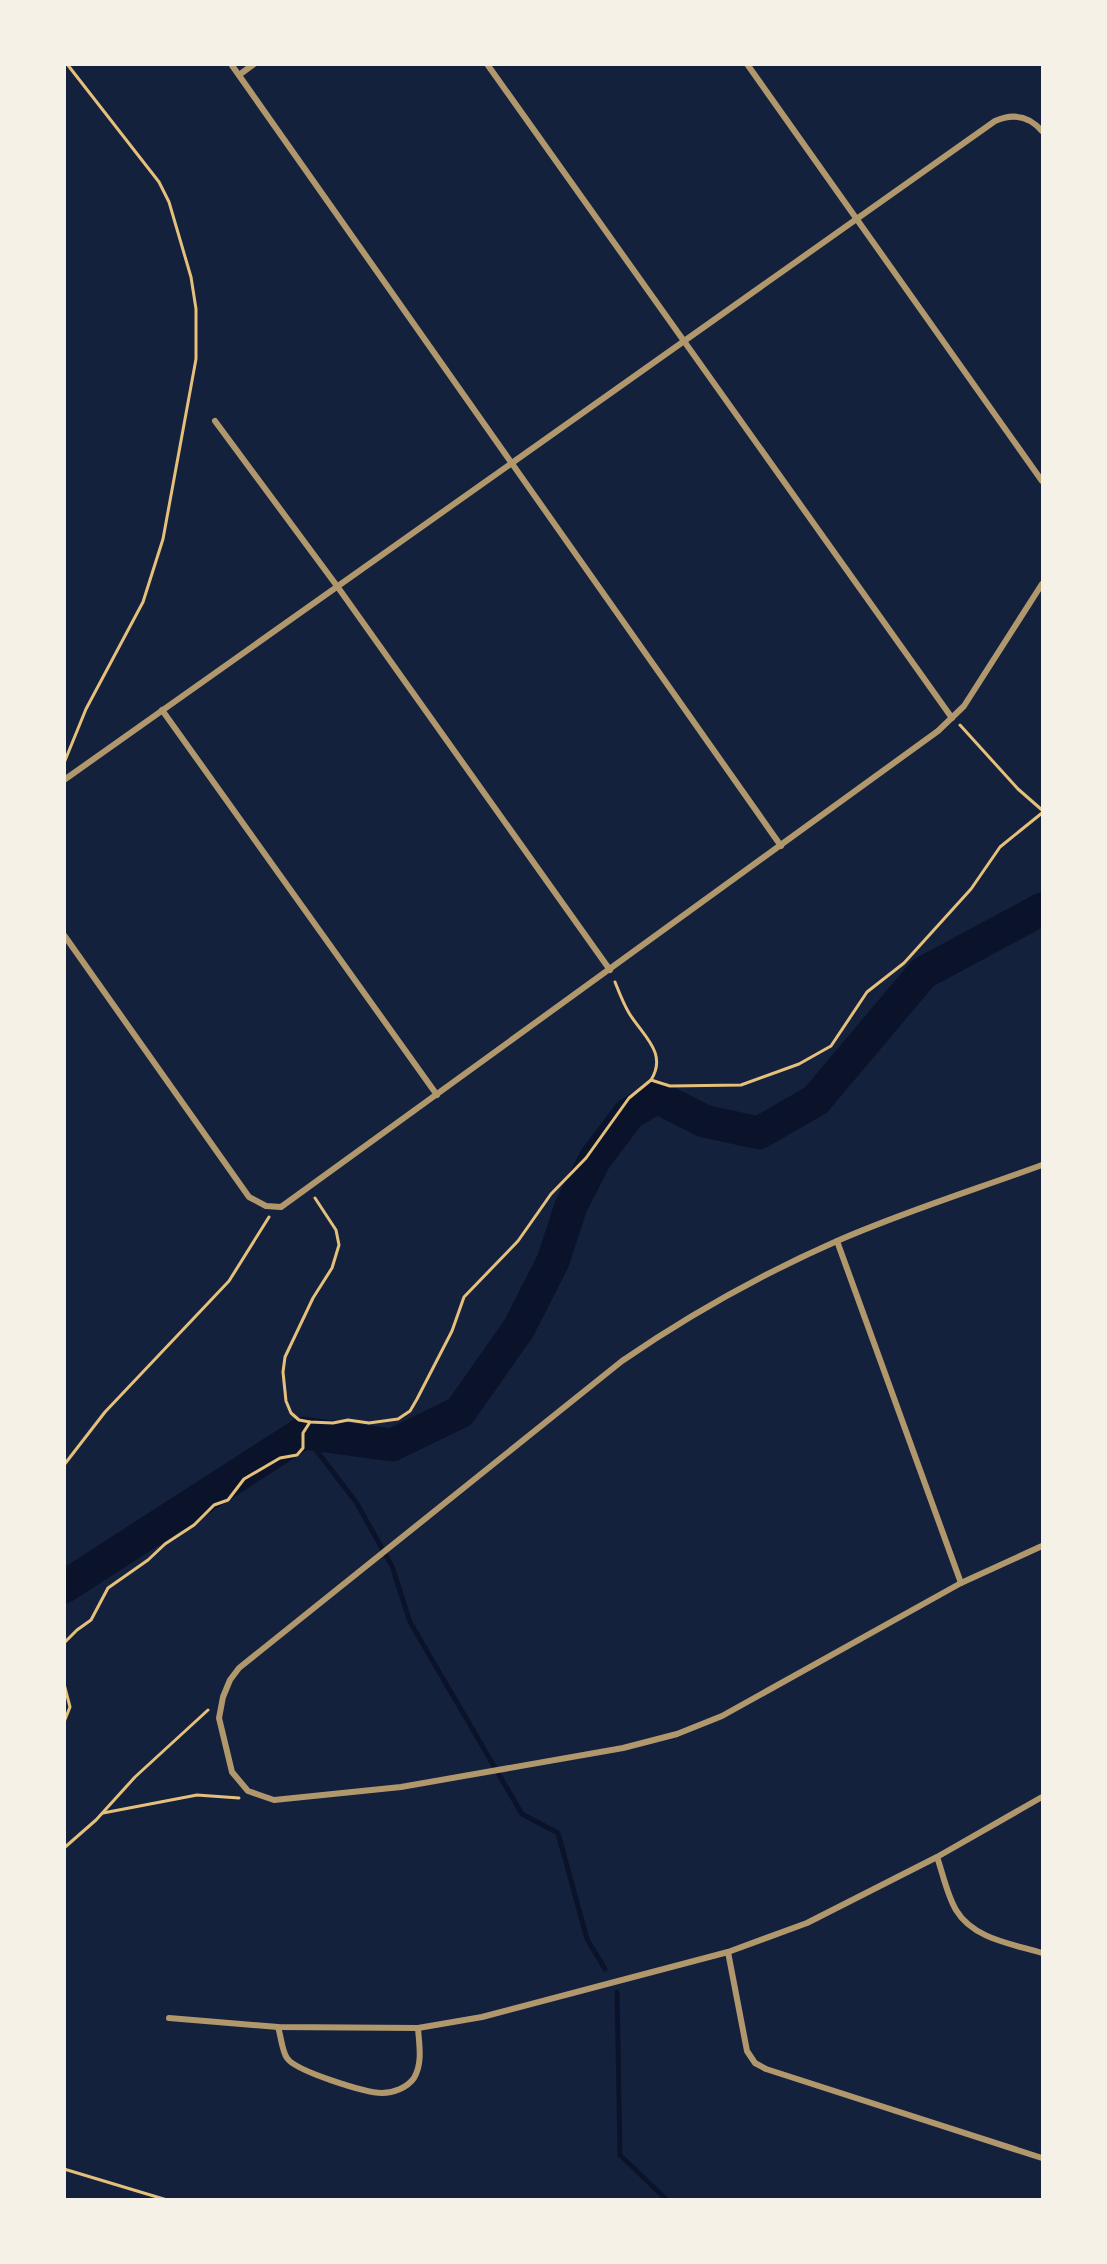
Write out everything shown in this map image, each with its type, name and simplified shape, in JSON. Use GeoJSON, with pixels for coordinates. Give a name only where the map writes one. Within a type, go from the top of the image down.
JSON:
{"type":"FeatureCollection","features":[{"type":"Feature","properties":{"kind":"street"},"geometry":{"type":"LineString","coordinates":[[231,64],[781,846]]}},
{"type":"Feature","properties":{"kind":"street"},"geometry":{"type":"LineString","coordinates":[[239,75],[254,64]]}},
{"type":"Feature","properties":{"kind":"street"},"geometry":{"type":"LineString","coordinates":[[487,64],[952,718]]}},
{"type":"Feature","properties":{"kind":"street"},"geometry":{"type":"LineString","coordinates":[[747,64],[1042,481]]}},
{"type":"Feature","properties":{"kind":"street"},"geometry":{"type":"LineString","coordinates":[[64,780],[995,120],[1014,116],[1024,118],[1042,131]]}},
{"type":"Feature","properties":{"kind":"street"},"geometry":{"type":"LineString","coordinates":[[215,421],[337,585],[610,970]]}},
{"type":"Feature","properties":{"kind":"street"},"geometry":{"type":"LineString","coordinates":[[64,935],[249,1197],[258,1204],[274,1208],[286,1204],[781,846],[952,718],[969,699],[1042,584]]}},
{"type":"Feature","properties":{"kind":"street"},"geometry":{"type":"LineString","coordinates":[[162,710],[437,1095]]}},
{"type":"Feature","properties":{"kind":"street"},"geometry":{"type":"LineString","coordinates":[[1042,1165],[837,1241],[734,1293],[655,1339],[622,1362],[239,1668],[230,1680],[223,1697],[219,1718],[232,1772],[248,1791],[274,1800],[401,1787],[623,1748],[686,1731],[722,1716],[961,1583],[1042,1546]]}},
{"type":"Feature","properties":{"kind":"street"},"geometry":{"type":"LineString","coordinates":[[837,1241],[961,1583]]}},
{"type":"Feature","properties":{"kind":"street"},"geometry":{"type":"LineString","coordinates":[[169,2018],[279,2027],[418,2028],[482,2017],[728,1952],[807,1923],[937,1857],[1042,1797]]}},
{"type":"Feature","properties":{"kind":"street"},"geometry":{"type":"LineString","coordinates":[[937,1857],[956,1910],[970,1927],[990,1938],[1042,1953]]}},
{"type":"Feature","properties":{"kind":"street"},"geometry":{"type":"LineString","coordinates":[[728,1952],[747,2051],[755,2063],[766,2069],[1042,2158]]}},
{"type":"Feature","properties":{"kind":"street"},"geometry":{"type":"LineString","coordinates":[[279,2027],[287,2058],[296,2067],[311,2074],[379,2093],[396,2091],[413,2080],[419,2064],[418,2028]]}},
{"type":"Feature","properties":{"kind":"path"},"geometry":{"type":"LineString","coordinates":[[64,763],[86,710],[143,602],[163,538],[196,359],[196,309],[191,277],[169,202],[159,182],[67,64]]}},
{"type":"Feature","properties":{"kind":"path"},"geometry":{"type":"LineString","coordinates":[[651,1080],[670,1086],[741,1085],[799,1064],[831,1046],[867,992],[904,963],[971,889],[999,847],[1042,811],[1018,789],[977,740],[952,718]]}},
{"type":"Feature","properties":{"kind":"path"},"geometry":{"type":"LineString","coordinates":[[308,1189],[336,1230],[339,1245],[332,1268],[313,1298],[285,1357],[283,1372],[289,1407],[299,1420],[310,1422],[348,1420],[369,1423],[398,1419],[410,1411],[452,1331],[464,1297],[518,1241],[551,1194],[586,1158],[629,1098],[651,1080],[658,1064],[653,1046],[628,1011],[610,970]]}},
{"type":"Feature","properties":{"kind":"path"},"geometry":{"type":"LineString","coordinates":[[64,1465],[105,1412],[229,1281],[274,1208]]}},
{"type":"Feature","properties":{"kind":"path"},"geometry":{"type":"LineString","coordinates":[[64,1643],[76,1630],[91,1620],[108,1588],[148,1560],[165,1544],[194,1525],[214,1505],[228,1500],[244,1479],[280,1458],[297,1455],[303,1448],[303,1433],[310,1422]]}},
{"type":"Feature","properties":{"kind":"path"},"geometry":{"type":"LineString","coordinates":[[64,1684],[70,1707],[64,1722]]}},
{"type":"Feature","properties":{"kind":"path"},"geometry":{"type":"LineString","coordinates":[[64,1848],[103,1813],[135,1777],[223,1697]]}},
{"type":"Feature","properties":{"kind":"path"},"geometry":{"type":"LineString","coordinates":[[103,1813],[197,1795],[241,1798]]}},
{"type":"Feature","properties":{"kind":"path"},"geometry":{"type":"LineString","coordinates":[[64,2169],[167,2199]]}},
{"type":"Feature","properties":{"kind":"waterway"},"geometry":{"type":"LineString","coordinates":[[64,1587],[303,1433],[392,1445],[460,1412],[519,1328],[553,1261],[571,1206],[595,1159],[629,1114],[657,1097],[704,1121],[759,1133],[816,1100],[923,973],[1042,909]]}},
{"type":"Feature","properties":{"kind":"waterway"},"geometry":{"type":"LineString","coordinates":[[303,1433],[356,1502],[392,1566],[410,1622],[522,1814],[558,1833],[587,1939],[605,1969]]}},
{"type":"Feature","properties":{"kind":"waterway"},"geometry":{"type":"LineString","coordinates":[[617,1992],[620,2155],[667,2200]]}}]}
